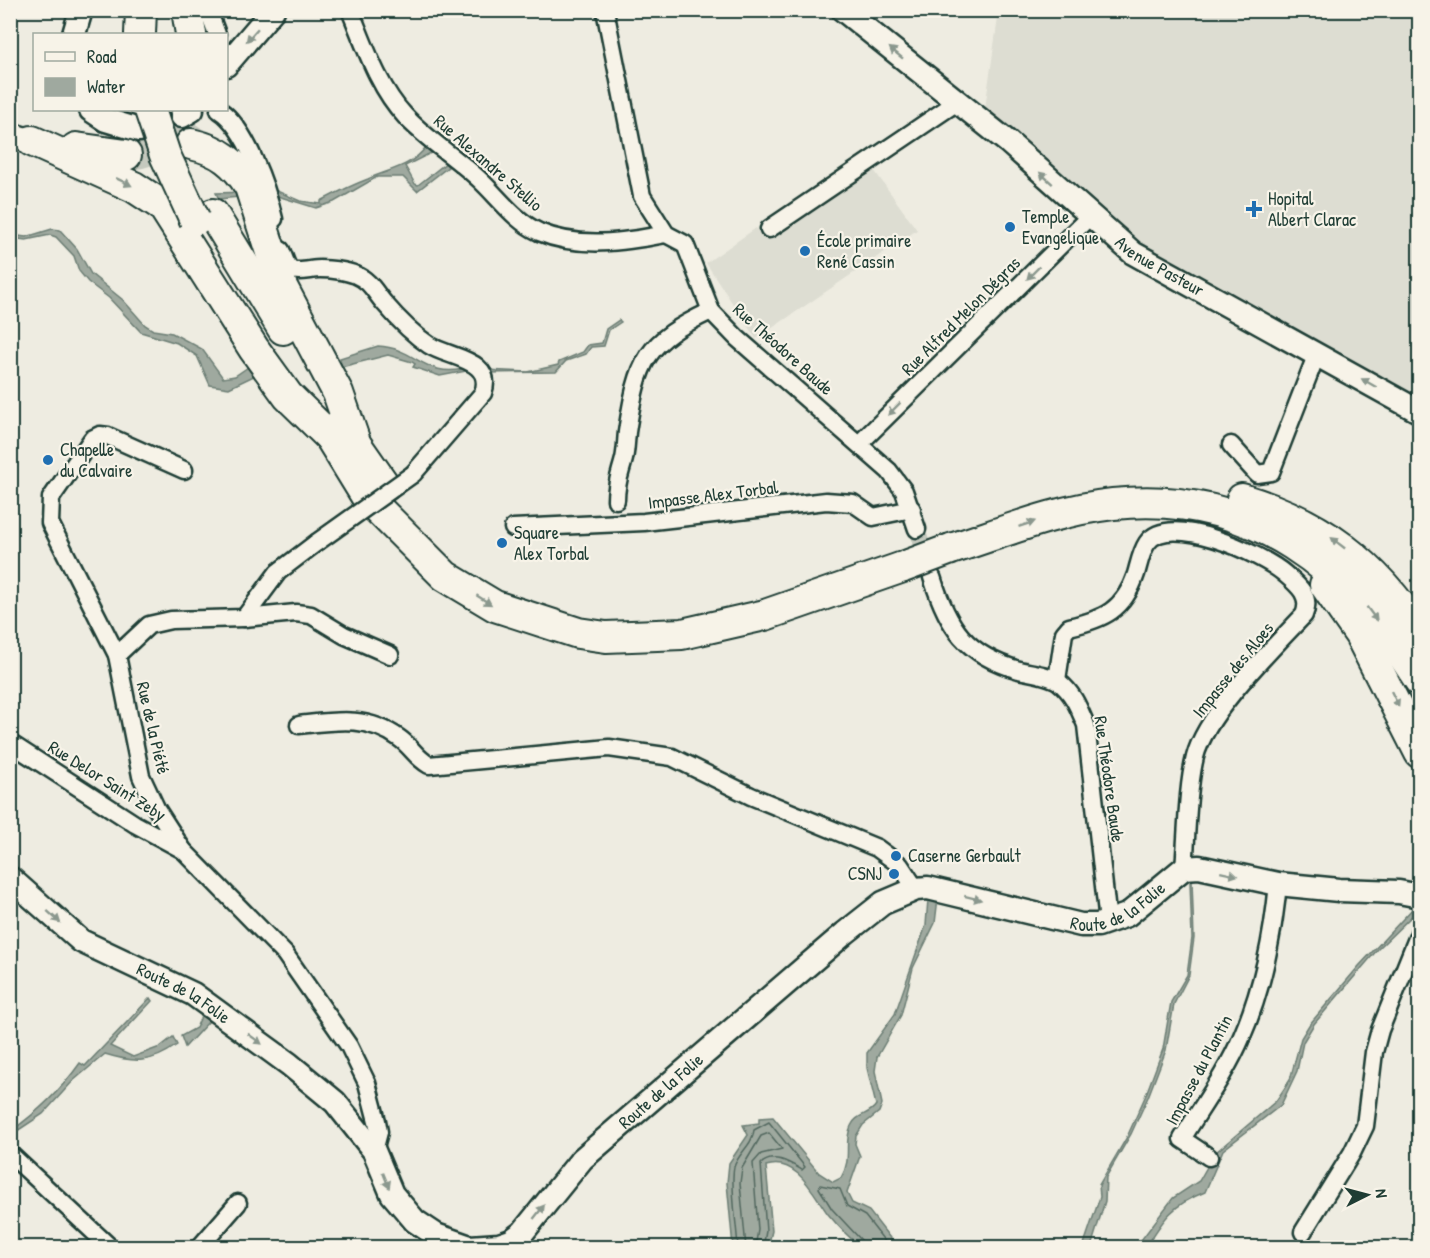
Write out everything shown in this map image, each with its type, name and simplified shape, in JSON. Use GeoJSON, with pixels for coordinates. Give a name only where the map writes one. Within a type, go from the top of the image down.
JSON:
{"type":"FeatureCollection","features":[{"type":"Feature","properties":{"kind":"highway"},"geometry":{"type":"LineString","coordinates":[[140,33],[141,10]]}},
{"type":"Feature","properties":{"kind":"highway"},"geometry":{"type":"LineString","coordinates":[[159,33],[160,10]]}},
{"type":"Feature","properties":{"kind":"highway"},"geometry":{"type":"LineString","coordinates":[[187,10],[191,33]]}},
{"type":"Feature","properties":{"kind":"highway"},"geometry":{"type":"LineString","coordinates":[[184,120],[190,169],[204,217]]}},
{"type":"Feature","properties":{"kind":"highway"},"geometry":{"type":"LineString","coordinates":[[184,120],[243,174],[260,193],[270,255],[282,287],[338,393],[343,440]]}},
{"type":"Feature","properties":{"kind":"highway"},"geometry":{"type":"LineString","coordinates":[[21,138],[138,131],[165,155],[343,440],[387,492],[445,576],[495,606],[578,633],[606,637],[682,634],[765,615],[1027,502],[1112,484],[1141,483],[1197,487],[1261,504],[1322,531],[1359,560],[1392,592],[1419,633]]}},
{"type":"Feature","properties":{"kind":"highway"},"geometry":{"type":"LineString","coordinates":[[21,138],[126,183],[163,206],[261,359],[288,396],[343,440]]}},
{"type":"Feature","properties":{"kind":"highway"},"geometry":{"type":"LineString","coordinates":[[923,546],[1113,504],[1183,504],[1227,513],[1256,523],[1305,552],[1342,581],[1365,605],[1419,681]]}},
{"type":"Feature","properties":{"kind":"highway"},"geometry":{"type":"LineString","coordinates":[[1256,523],[1307,565],[1348,617],[1384,676],[1419,753]]}},
{"type":"Feature","properties":{"kind":"street"},"geometry":{"type":"LineString","coordinates":[[74,33],[81,10]]}},
{"type":"Feature","properties":{"kind":"street"},"geometry":{"type":"LineString","coordinates":[[208,10],[217,33]]}},
{"type":"Feature","properties":{"kind":"street"},"geometry":{"type":"LineString","coordinates":[[228,58],[273,10]]}},
{"type":"Feature","properties":{"kind":"street","name":"Rue Alexandre Stellio"},"geometry":{"type":"LineString","coordinates":[[350,10],[386,90],[404,116],[481,181],[515,217],[540,232],[580,242],[629,241],[666,234]]}},
{"type":"Feature","properties":{"kind":"street","name":"Rue Théodore Baude"},"geometry":{"type":"LineString","coordinates":[[605,10],[642,196],[666,234],[685,244],[711,311],[737,338],[859,444],[897,481],[912,509],[923,546]]}},
{"type":"Feature","properties":{"kind":"street","name":"Avenue Pasteur"},"geometry":{"type":"LineString","coordinates":[[843,10],[1008,142],[1089,217],[1133,253],[1419,412]]}},
{"type":"Feature","properties":{"kind":"street"},"geometry":{"type":"LineString","coordinates":[[770,229],[957,102]]}},
{"type":"Feature","properties":{"kind":"street"},"geometry":{"type":"LineString","coordinates":[[92,111],[106,120],[138,131]]}},
{"type":"Feature","properties":{"kind":"street"},"geometry":{"type":"LineString","coordinates":[[220,111],[238,128],[281,250],[290,268],[295,271],[323,269],[355,275],[370,283],[384,304],[428,344],[446,354],[474,362],[484,375],[486,386],[479,400],[387,492],[278,572],[244,618]]}},
{"type":"Feature","properties":{"kind":"street","name":"Rue Alfred Melon Dégras"},"geometry":{"type":"LineString","coordinates":[[859,444],[1089,217]]}},
{"type":"Feature","properties":{"kind":"street"},"geometry":{"type":"LineString","coordinates":[[616,500],[616,479],[624,459],[637,382],[647,357],[657,343],[676,327],[711,311]]}},
{"type":"Feature","properties":{"kind":"street"},"geometry":{"type":"LineString","coordinates":[[1231,444],[1257,474],[1272,472],[1316,356]]}},
{"type":"Feature","properties":{"kind":"street","name":"Rue de la Piété"},"geometry":{"type":"LineString","coordinates":[[184,470],[108,436],[100,435],[92,439],[51,498],[50,523],[117,655],[141,776],[156,807],[183,850],[285,954],[349,1046],[367,1083],[377,1121],[379,1132],[374,1152]]}},
{"type":"Feature","properties":{"kind":"street","name":"Impasse Alex Torbal"},"geometry":{"type":"LineString","coordinates":[[513,528],[644,522],[826,501],[853,503],[873,517],[912,509]]}},
{"type":"Feature","properties":{"kind":"street","name":"Impasse des Aloes"},"geometry":{"type":"LineString","coordinates":[[1057,680],[1064,633],[1069,627],[1112,613],[1130,591],[1147,544],[1157,534],[1181,532],[1217,538],[1265,560],[1301,587],[1307,601],[1304,615],[1228,701],[1211,724],[1196,756],[1184,868]]}},
{"type":"Feature","properties":{"kind":"street"},"geometry":{"type":"LineString","coordinates":[[932,577],[946,616],[968,645],[996,664],[1057,680]]}},
{"type":"Feature","properties":{"kind":"street"},"geometry":{"type":"LineString","coordinates":[[117,655],[149,625],[171,620],[244,618],[296,612],[311,615],[344,635],[390,655]]}},
{"type":"Feature","properties":{"kind":"street","name":"Rue Théodore Baude"},"geometry":{"type":"LineString","coordinates":[[1057,680],[1076,702],[1086,725],[1107,922]]}},
{"type":"Feature","properties":{"kind":"street"},"geometry":{"type":"LineString","coordinates":[[299,725],[352,719],[366,723],[396,736],[409,745],[417,759],[429,765],[609,748],[672,757],[751,796],[877,848],[900,865],[916,889]]}},
{"type":"Feature","properties":{"kind":"street","name":"Rue Delor Saint Zeby"},"geometry":{"type":"LineString","coordinates":[[10,743],[135,824],[183,850]]}},
{"type":"Feature","properties":{"kind":"street","name":"Route de la Folie"},"geometry":{"type":"LineString","coordinates":[[10,878],[81,941],[193,994],[289,1064],[335,1102],[374,1152],[400,1207],[429,1230],[456,1244],[470,1247],[499,1245],[511,1241],[523,1232],[582,1159],[845,933],[883,903],[916,889],[946,891],[1081,925],[1098,925],[1127,915],[1184,868],[1199,867],[1278,884],[1339,890],[1399,892],[1419,897]]}},
{"type":"Feature","properties":{"kind":"street","name":"Impasse du Plantin"},"geometry":{"type":"LineString","coordinates":[[1209,1157],[1182,1140],[1242,1037],[1262,974],[1274,925],[1278,884]]}},
{"type":"Feature","properties":{"kind":"street"},"geometry":{"type":"LineString","coordinates":[[1303,1232],[1352,1154],[1365,1126],[1374,1052],[1380,1030],[1419,931]]}},
{"type":"Feature","properties":{"kind":"street"},"geometry":{"type":"LineString","coordinates":[[10,1154],[111,1248]]}},
{"type":"Feature","properties":{"kind":"street"},"geometry":{"type":"LineString","coordinates":[[199,1248],[238,1203]]}},
{"type":"Feature","properties":{"kind":"shaded area","name":"Hopital Albert Clarac"},"geometry":{"type":"Polygon","coordinates":[[[999,11],[1419,11],[1419,412],[1169,275],[983,122],[999,11]]]}},
{"type":"Feature","properties":{"kind":"shaded area","name":"École primaire René Cassin"},"geometry":{"type":"Polygon","coordinates":[[[871,166],[917,230],[756,339],[706,263],[756,228],[764,238],[871,166]]]}},
{"type":"Feature","properties":{"kind":"water"},"geometry":{"type":"Polygon","coordinates":[[[426,147],[433,152],[405,166],[415,184],[418,185],[446,163],[448,167],[417,191],[403,177],[377,177],[334,202],[316,208],[271,194],[219,199],[216,193],[277,191],[300,201],[321,204],[321,201],[344,189],[400,167],[414,159],[426,147]]]}},
{"type":"Feature","properties":{"kind":"water"},"geometry":{"type":"Polygon","coordinates":[[[52,229],[60,230],[77,249],[91,274],[123,300],[145,325],[153,330],[172,333],[202,349],[223,378],[235,376],[251,365],[256,375],[229,388],[210,385],[197,356],[177,343],[141,332],[109,298],[88,282],[79,271],[74,256],[56,237],[50,235],[26,240],[11,238],[10,235],[26,237],[52,229]]]}},
{"type":"Feature","properties":{"kind":"water"},"geometry":{"type":"Polygon","coordinates":[[[619,320],[621,322],[609,330],[604,346],[591,347],[586,354],[566,361],[556,372],[487,373],[486,370],[528,372],[558,365],[559,362],[583,352],[588,345],[602,343],[606,329],[619,320]]]}},
{"type":"Feature","properties":{"kind":"water"},"geometry":{"type":"Polygon","coordinates":[[[378,346],[403,352],[442,370],[472,367],[477,372],[466,371],[440,376],[413,367],[415,364],[412,362],[388,355],[341,367],[340,358],[378,346]]]}},
{"type":"Feature","properties":{"kind":"water"},"geometry":{"type":"Polygon","coordinates":[[[1192,881],[1194,938],[1189,975],[1174,1004],[1166,1050],[1148,1097],[1131,1134],[1106,1177],[1105,1201],[1091,1247],[1083,1247],[1100,1197],[1099,1185],[1127,1137],[1145,1097],[1163,1049],[1171,1002],[1187,975],[1192,938],[1190,882],[1192,881]]]}},
{"type":"Feature","properties":{"kind":"water"},"geometry":{"type":"Polygon","coordinates":[[[938,898],[935,923],[913,968],[901,1015],[877,1057],[875,1071],[882,1104],[879,1112],[863,1125],[856,1136],[855,1144],[860,1156],[847,1193],[852,1203],[869,1211],[897,1247],[861,1247],[828,1214],[796,1172],[777,1164],[766,1166],[772,1231],[768,1247],[733,1247],[727,1183],[729,1163],[748,1135],[743,1125],[759,1123],[759,1118],[773,1117],[819,1173],[833,1182],[841,1178],[845,1171],[851,1126],[856,1119],[876,1105],[867,1068],[867,1053],[895,1014],[926,925],[928,899],[938,898]]]}},
{"type":"Feature","properties":{"kind":"water"},"geometry":{"type":"Polygon","coordinates":[[[1415,906],[1419,909],[1378,949],[1314,1024],[1303,1042],[1297,1071],[1281,1105],[1223,1150],[1205,1192],[1184,1202],[1170,1213],[1146,1247],[1135,1248],[1173,1198],[1199,1181],[1215,1153],[1276,1101],[1290,1080],[1301,1038],[1309,1025],[1359,966],[1415,906]]]}},
{"type":"Feature","properties":{"kind":"water"},"geometry":{"type":"Polygon","coordinates":[[[150,998],[152,1001],[110,1046],[133,1057],[160,1047],[173,1037],[177,1045],[159,1056],[142,1060],[105,1054],[73,1081],[43,1114],[11,1135],[11,1131],[48,1100],[80,1063],[85,1066],[150,998]]]}},
{"type":"Feature","properties":{"kind":"water"},"geometry":{"type":"Polygon","coordinates":[[[203,1012],[212,1018],[185,1047],[181,1036],[196,1028],[203,1012]]]}},
{"type":"Feature","properties":{"kind":"tunnel"},"geometry":{"type":"LineString","coordinates":[[126,155],[147,151],[167,142],[183,128],[194,111]]}},
{"type":"Feature","properties":{"kind":"tunnel"},"geometry":{"type":"LineString","coordinates":[[917,529],[929,566]]}},
{"type":"Feature","properties":{"kind":"place","name":"Hopital Albert Clarac"},"geometry":{"type":"Point","coordinates":[1254,209]}},
{"type":"Feature","properties":{"kind":"place","name":"Temple Evangelique"},"geometry":{"type":"Point","coordinates":[1010,227]}},
{"type":"Feature","properties":{"kind":"place","name":"École primaire René Cassin"},"geometry":{"type":"Point","coordinates":[805,251]}},
{"type":"Feature","properties":{"kind":"place","name":"Chapelle du Calvaire"},"geometry":{"type":"Point","coordinates":[48,460]}},
{"type":"Feature","properties":{"kind":"place","name":"Square Alex Torbal"},"geometry":{"type":"Point","coordinates":[502,543]}},
{"type":"Feature","properties":{"kind":"place","name":"Caserne Gerbault"},"geometry":{"type":"Point","coordinates":[896,856]}},
{"type":"Feature","properties":{"kind":"place","name":"CSNJ"},"geometry":{"type":"Point","coordinates":[894,874]}}]}
